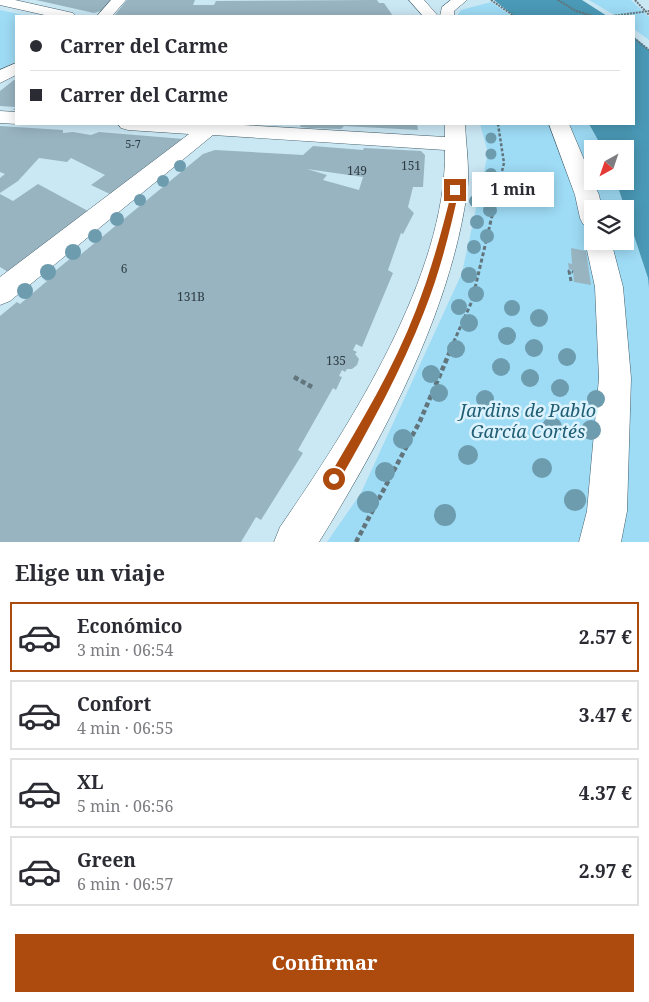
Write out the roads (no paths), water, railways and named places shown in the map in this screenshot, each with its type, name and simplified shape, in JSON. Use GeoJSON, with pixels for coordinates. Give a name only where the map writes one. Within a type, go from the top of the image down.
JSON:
{"type":"FeatureCollection","features":[{"type":"Feature","properties":{"kind":"street"},"geometry":{"type":"LineString","coordinates":[[105,15],[120,0]]}},
{"type":"Feature","properties":{"kind":"street"},"geometry":{"type":"LineString","coordinates":[[447,15],[447,10],[460,0]]}},
{"type":"Feature","properties":{"kind":"street"},"geometry":{"type":"LineString","coordinates":[[0,1],[63,15]]}},
{"type":"Feature","properties":{"kind":"street"},"geometry":{"type":"LineString","coordinates":[[0,78],[15,69]]}},
{"type":"Feature","properties":{"kind":"street"},"geometry":{"type":"LineString","coordinates":[[0,117],[15,118]]}},
{"type":"Feature","properties":{"kind":"street"},"geometry":{"type":"LineString","coordinates":[[154,125],[210,128],[453,130],[455,190],[443,242],[420,311],[376,407],[295,542]]}},
{"type":"Feature","properties":{"kind":"street"},"geometry":{"type":"LineString","coordinates":[[559,125],[588,200]]}},
{"type":"Feature","properties":{"kind":"street"},"geometry":{"type":"LineString","coordinates":[[0,293],[210,128]]}},
{"type":"Feature","properties":{"kind":"street"},"geometry":{"type":"LineString","coordinates":[[600,250],[609,287],[615,378],[607,511],[600,542]]}},
{"type":"Feature","properties":{"kind":"park label","name":"Jardins de Pablo García Cortés"},"geometry":{"type":"Point","coordinates":[528,420]}}]}
